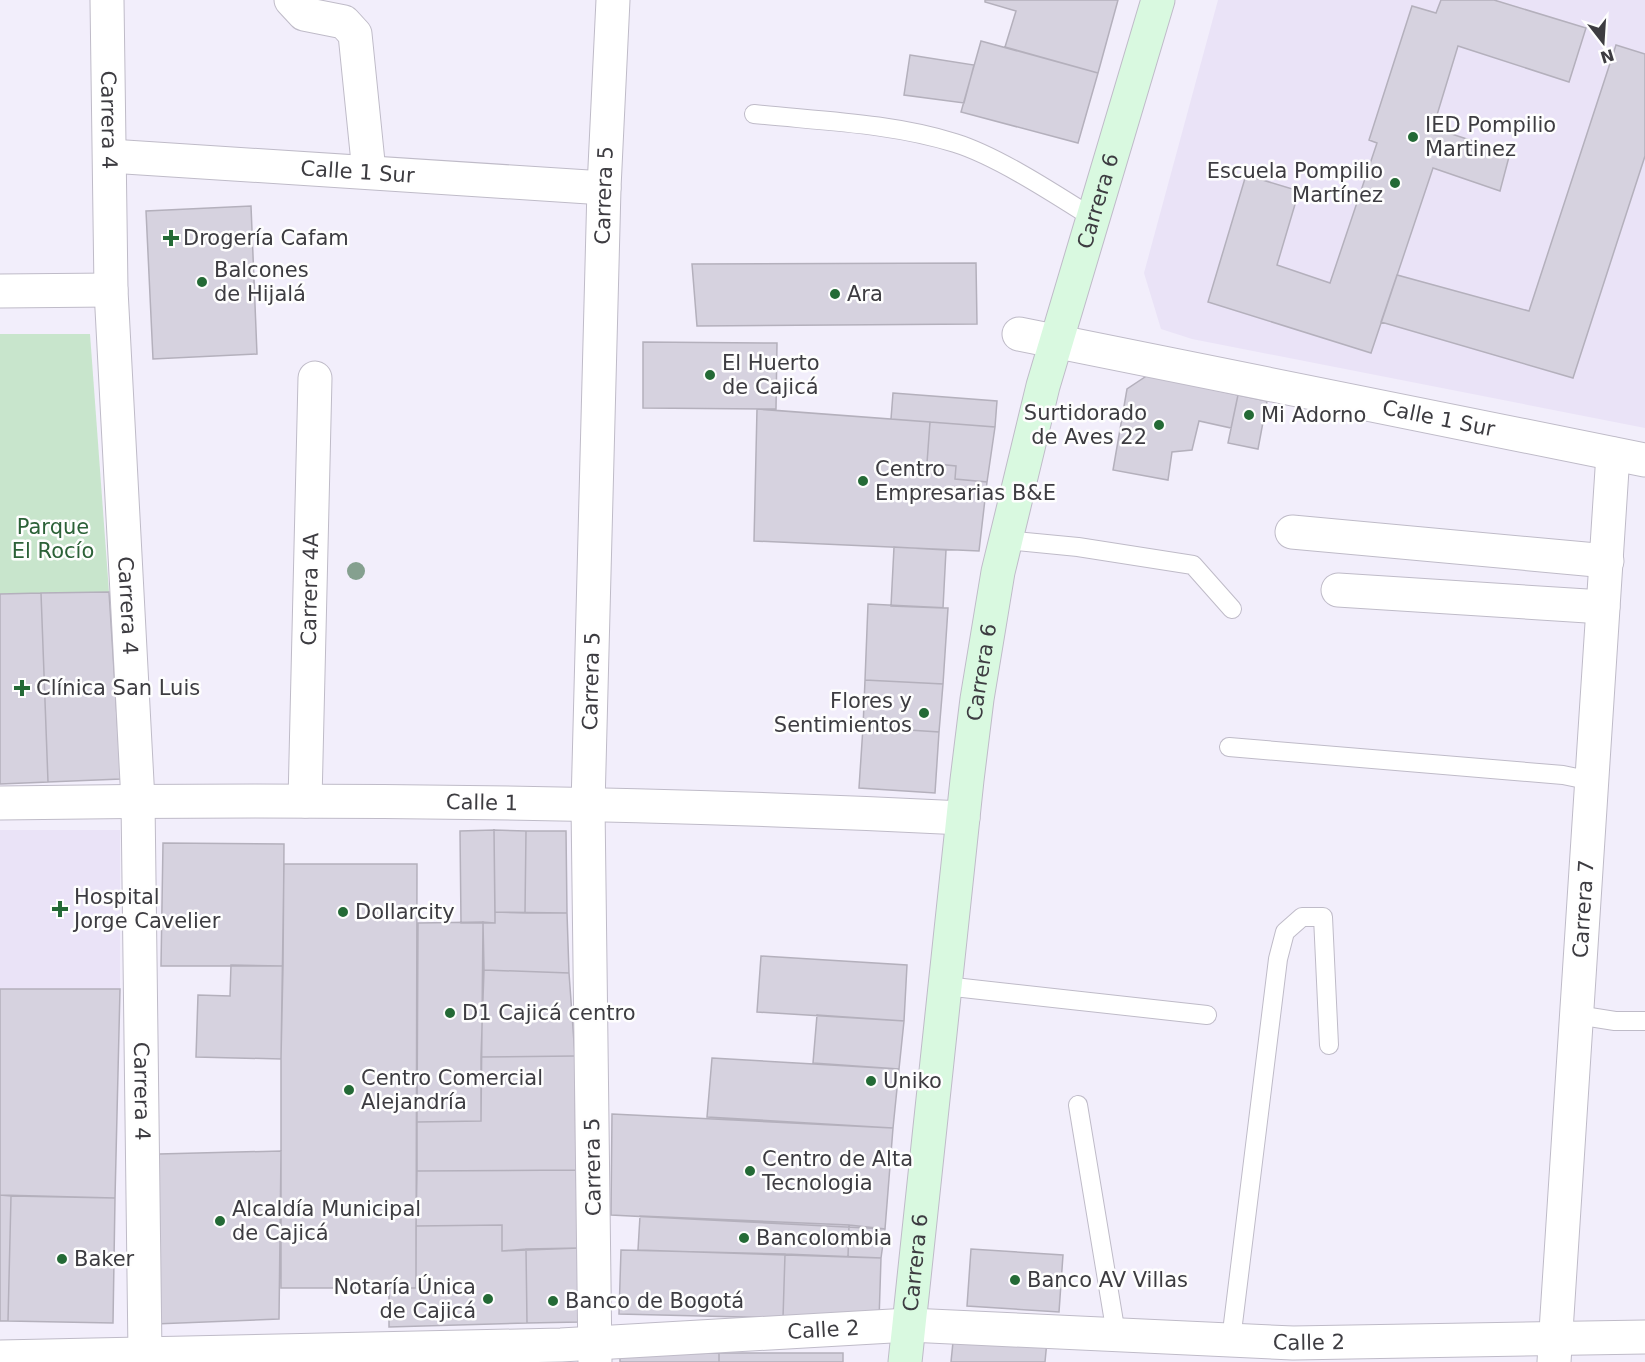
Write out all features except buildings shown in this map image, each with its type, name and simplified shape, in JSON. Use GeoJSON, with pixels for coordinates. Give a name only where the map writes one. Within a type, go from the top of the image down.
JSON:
{"type":"FeatureCollection","features":[{"type":"Feature","properties":{"kind":"main road","name":"Carrera 6"},"geometry":{"type":"LineString","coordinates":[[905,1362],[977,699],[1006,540],[1055,341],[1158,0]]}},
{"type":"Feature","properties":{"kind":"street","name":"Carrera 4"},"geometry":{"type":"LineString","coordinates":[[106,0],[111,290],[138,801],[163,1357]]}},
{"type":"Feature","properties":{"kind":"street"},"geometry":{"type":"LineString","coordinates":[[291,0],[304,14],[344,22],[355,33],[369,172]]}},
{"type":"Feature","properties":{"kind":"street","name":"Carrera 5"},"geometry":{"type":"LineString","coordinates":[[595,1352],[588,805],[604,188],[613,0]]}},
{"type":"Feature","properties":{"kind":"street","name":"Calle 1 Sur"},"geometry":{"type":"LineString","coordinates":[[110,156],[604,188]]}},
{"type":"Feature","properties":{"kind":"street"},"geometry":{"type":"LineString","coordinates":[[0,291],[111,290]]}},
{"type":"Feature","properties":{"kind":"street","name":"Calle 1 Sur"},"geometry":{"type":"LineString","coordinates":[[1019,334],[1645,460]]}},
{"type":"Feature","properties":{"kind":"street","name":"Carrera 4A"},"geometry":{"type":"LineString","coordinates":[[305,801],[315,378]]}},
{"type":"Feature","properties":{"kind":"street","name":"Carrera 7"},"geometry":{"type":"LineString","coordinates":[[1555,1350],[1613,454]]}},
{"type":"Feature","properties":{"kind":"street"},"geometry":{"type":"LineString","coordinates":[[1292,532],[1606,561]]}},
{"type":"Feature","properties":{"kind":"street"},"geometry":{"type":"LineString","coordinates":[[1338,590],[1603,607]]}},
{"type":"Feature","properties":{"kind":"street","name":"Calle 1"},"geometry":{"type":"LineString","coordinates":[[0,803],[305,801],[588,805],[963,818]]}},
{"type":"Feature","properties":{"kind":"street","name":"Calle 2"},"geometry":{"type":"LineString","coordinates":[[0,1357],[595,1352],[909,1324],[1231,1340],[1293,1353],[1555,1350],[1645,1337]]}},
{"type":"Feature","properties":{"kind":"lane"},"geometry":{"type":"LineString","coordinates":[[754,114],[889,128],[957,143],[1002,165],[1093,218]]}},
{"type":"Feature","properties":{"kind":"lane"},"geometry":{"type":"LineString","coordinates":[[1006,540],[1078,547],[1193,565],[1232,609]]}},
{"type":"Feature","properties":{"kind":"lane"},"geometry":{"type":"LineString","coordinates":[[1229,747],[1563,775],[1592,781]]}},
{"type":"Feature","properties":{"kind":"lane"},"geometry":{"type":"LineString","coordinates":[[1231,1340],[1278,959],[1285,932],[1302,917],[1323,917],[1329,1045]]}},
{"type":"Feature","properties":{"kind":"lane"},"geometry":{"type":"LineString","coordinates":[[945,986],[1207,1015]]}},
{"type":"Feature","properties":{"kind":"lane"},"geometry":{"type":"LineString","coordinates":[[1577,1015],[1615,1021],[1645,1021]]}},
{"type":"Feature","properties":{"kind":"lane"},"geometry":{"type":"LineString","coordinates":[[1078,1104],[1116,1334]]}},
{"type":"Feature","properties":{"kind":"shaded area","name":"IED Pompilio Martinez"},"geometry":{"type":"Polygon","coordinates":[[[1218,0],[1645,0],[1645,428],[1192,339],[1161,329],[1144,273],[1218,0]]]}},
{"type":"Feature","properties":{"kind":"shaded area","name":"Hospital Jorge Cavelier"},"geometry":{"type":"Polygon","coordinates":[[[0,830],[120,830],[120,989],[0,989],[0,830]]]}},
{"type":"Feature","properties":{"kind":"green space","name":"Parque El Rocío"},"geometry":{"type":"Polygon","coordinates":[[[0,334],[90,334],[109,592],[0,594],[0,334]]]}},
{"type":"Feature","properties":{"kind":"place","name":"IED Pompilio Martinez"},"geometry":{"type":"Point","coordinates":[1413,137]}},
{"type":"Feature","properties":{"kind":"place","name":"Escuela Pompilio Martínez"},"geometry":{"type":"Point","coordinates":[1395,183]}},
{"type":"Feature","properties":{"kind":"place","name":"Drogería Cafam"},"geometry":{"type":"Point","coordinates":[171,238]}},
{"type":"Feature","properties":{"kind":"place","name":"Balcones de Hijalá"},"geometry":{"type":"Point","coordinates":[202,282]}},
{"type":"Feature","properties":{"kind":"place","name":"Ara"},"geometry":{"type":"Point","coordinates":[835,294]}},
{"type":"Feature","properties":{"kind":"place","name":"El Huerto de Cajicá"},"geometry":{"type":"Point","coordinates":[710,375]}},
{"type":"Feature","properties":{"kind":"place","name":"Mi Adorno"},"geometry":{"type":"Point","coordinates":[1249,415]}},
{"type":"Feature","properties":{"kind":"place","name":"Surtidorado de Aves 22"},"geometry":{"type":"Point","coordinates":[1159,425]}},
{"type":"Feature","properties":{"kind":"place","name":"Centro Empresarias B&E"},"geometry":{"type":"Point","coordinates":[863,481]}},
{"type":"Feature","properties":{"kind":"place","name":"Clínica San Luis"},"geometry":{"type":"Point","coordinates":[22,688]}},
{"type":"Feature","properties":{"kind":"place","name":"Flores y Sentimientos"},"geometry":{"type":"Point","coordinates":[924,713]}},
{"type":"Feature","properties":{"kind":"place","name":"Hospital Jorge Cavelier"},"geometry":{"type":"Point","coordinates":[60,909]}},
{"type":"Feature","properties":{"kind":"place","name":"Dollarcity"},"geometry":{"type":"Point","coordinates":[343,912]}},
{"type":"Feature","properties":{"kind":"place","name":"D1 Cajicá centro"},"geometry":{"type":"Point","coordinates":[450,1013]}},
{"type":"Feature","properties":{"kind":"place","name":"Uniko"},"geometry":{"type":"Point","coordinates":[871,1081]}},
{"type":"Feature","properties":{"kind":"place","name":"Centro Comercial Alejandría"},"geometry":{"type":"Point","coordinates":[349,1090]}},
{"type":"Feature","properties":{"kind":"place","name":"Centro de Alta Tecnologia"},"geometry":{"type":"Point","coordinates":[750,1171]}},
{"type":"Feature","properties":{"kind":"place","name":"Alcaldía Municipal de Cajicá"},"geometry":{"type":"Point","coordinates":[220,1221]}},
{"type":"Feature","properties":{"kind":"place","name":"Bancolombia"},"geometry":{"type":"Point","coordinates":[744,1238]}},
{"type":"Feature","properties":{"kind":"place","name":"Baker"},"geometry":{"type":"Point","coordinates":[62,1259]}},
{"type":"Feature","properties":{"kind":"place","name":"Banco AV Villas"},"geometry":{"type":"Point","coordinates":[1015,1280]}},
{"type":"Feature","properties":{"kind":"place","name":"Notaría Única de Cajicá"},"geometry":{"type":"Point","coordinates":[488,1299]}},
{"type":"Feature","properties":{"kind":"place","name":"Banco de Bogotá"},"geometry":{"type":"Point","coordinates":[553,1301]}}]}
